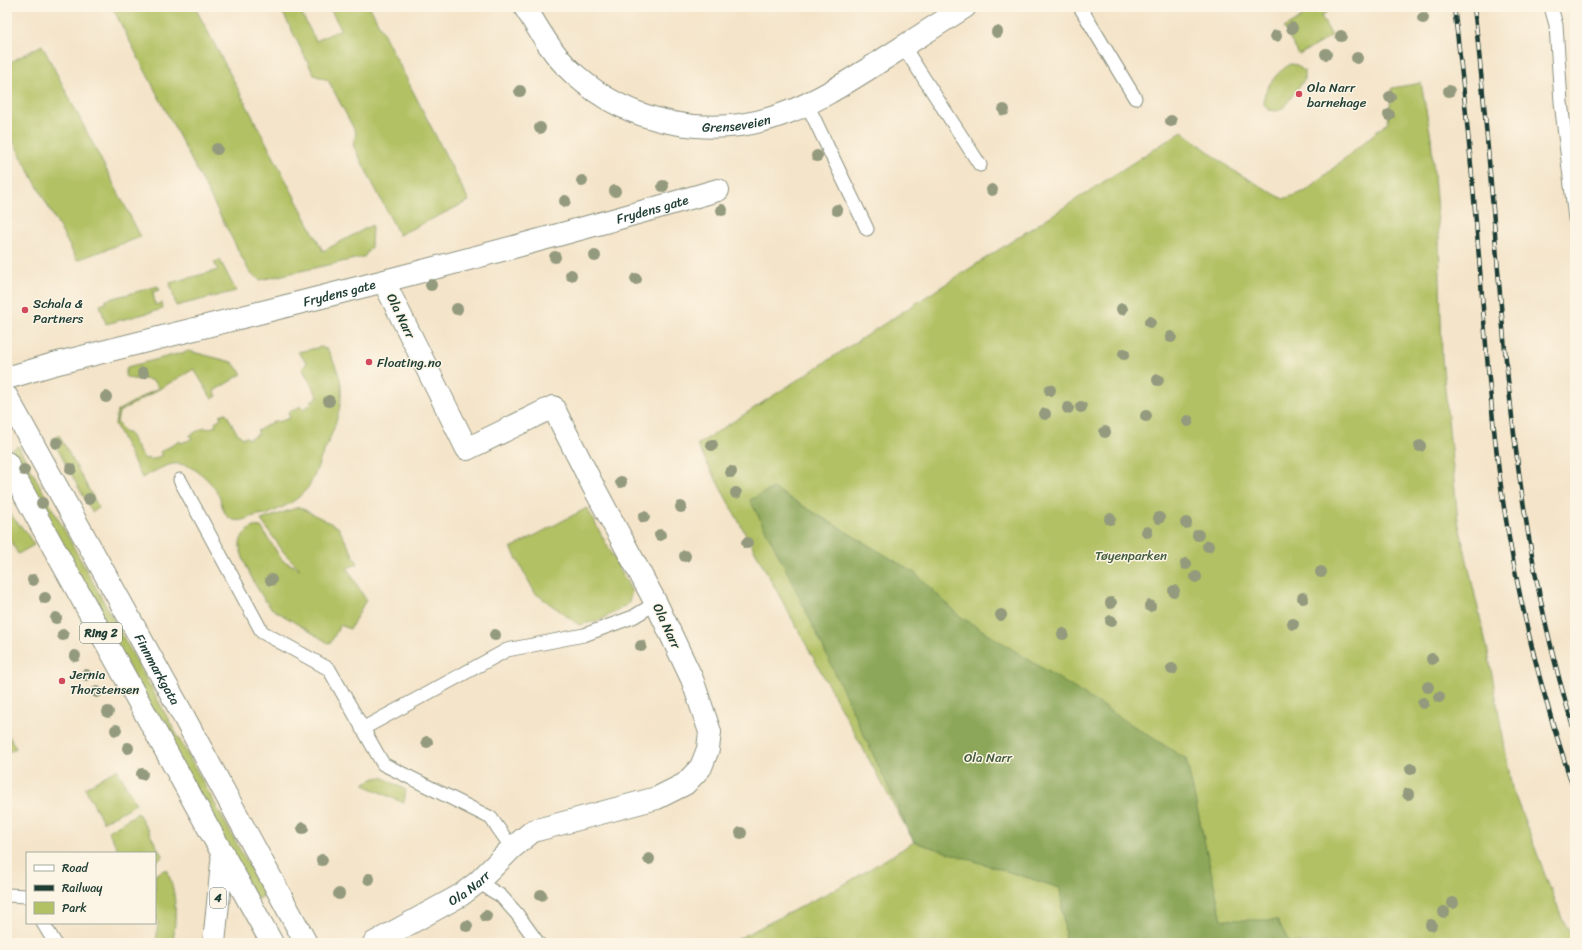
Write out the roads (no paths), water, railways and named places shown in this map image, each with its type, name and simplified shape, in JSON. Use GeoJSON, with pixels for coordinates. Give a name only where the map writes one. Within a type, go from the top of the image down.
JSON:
{"type":"FeatureCollection","features":[{"type":"Feature","properties":{"kind":"street","name":"Grenseveien"},"geometry":{"type":"LineString","coordinates":[[525,7],[540,33],[572,72],[593,90],[616,104],[644,116],[678,125],[712,127],[749,124],[785,114],[807,104],[827,94],[965,7]]}},
{"type":"Feature","properties":{"kind":"street","name":"Frydens gate"},"geometry":{"type":"LineString","coordinates":[[7,378],[54,364],[384,282],[626,217],[718,190]]}},
{"type":"Feature","properties":{"kind":"street","name":"Ola Narr"},"geometry":{"type":"LineString","coordinates":[[374,943],[462,894],[478,882],[512,848],[533,831],[657,798],[685,784],[701,767],[708,749],[710,732],[692,679],[656,602],[592,484],[553,407],[467,449],[384,282]]}},
{"type":"Feature","properties":{"kind":"street","name":"Finnmarkgata"},"geometry":{"type":"LineString","coordinates":[[7,397],[182,713],[306,943]]}},
{"type":"Feature","properties":{"kind":"street","name":"Ring 2"},"geometry":{"type":"LineString","coordinates":[[7,463],[272,943]]}},
{"type":"Feature","properties":{"kind":"street","name":"4"},"geometry":{"type":"LineString","coordinates":[[214,943],[222,853]]}},
{"type":"Feature","properties":{"kind":"lane"},"geometry":{"type":"LineString","coordinates":[[1080,7],[1135,98]]}},
{"type":"Feature","properties":{"kind":"lane"},"geometry":{"type":"LineString","coordinates":[[1551,7],[1556,25],[1561,102],[1575,219]]}},
{"type":"Feature","properties":{"kind":"lane"},"geometry":{"type":"LineString","coordinates":[[903,46],[980,164]]}},
{"type":"Feature","properties":{"kind":"lane"},"geometry":{"type":"LineString","coordinates":[[807,104],[867,229]]}},
{"type":"Feature","properties":{"kind":"lane"},"geometry":{"type":"LineString","coordinates":[[180,480],[262,632],[329,669],[383,764],[491,818],[512,848]]}},
{"type":"Feature","properties":{"kind":"lane"},"geometry":{"type":"LineString","coordinates":[[362,729],[507,650],[584,635],[633,617],[656,602]]}},
{"type":"Feature","properties":{"kind":"lane"},"geometry":{"type":"LineString","coordinates":[[478,882],[501,896],[517,914],[538,943]]}},
{"type":"Feature","properties":{"kind":"lane"},"geometry":{"type":"LineString","coordinates":[[7,895],[26,896]]}},
{"type":"Feature","properties":{"kind":"lane"},"geometry":{"type":"LineString","coordinates":[[44,924],[55,943]]}},
{"type":"Feature","properties":{"kind":"railway"},"geometry":{"type":"LineString","coordinates":[[1454,7],[1462,72],[1492,415],[1503,501],[1516,575],[1532,649],[1552,721],[1575,792]]}},
{"type":"Feature","properties":{"kind":"railway"},"geometry":{"type":"LineString","coordinates":[[1474,7],[1484,99],[1507,373],[1518,463],[1532,554],[1550,644],[1575,733]]}},
{"type":"Feature","properties":{"kind":"place","name":"Ola Narr barnehage"},"geometry":{"type":"Point","coordinates":[1299,94]}},
{"type":"Feature","properties":{"kind":"place","name":"Schala & Partners"},"geometry":{"type":"Point","coordinates":[25,310]}},
{"type":"Feature","properties":{"kind":"place","name":"Floating.no"},"geometry":{"type":"Point","coordinates":[369,362]}},
{"type":"Feature","properties":{"kind":"place","name":"Jernia Thorstensen"},"geometry":{"type":"Point","coordinates":[62,681]}},
{"type":"Feature","properties":{"kind":"park label","name":"Tøyenparken"},"geometry":{"type":"Point","coordinates":[1131,555]}}]}
